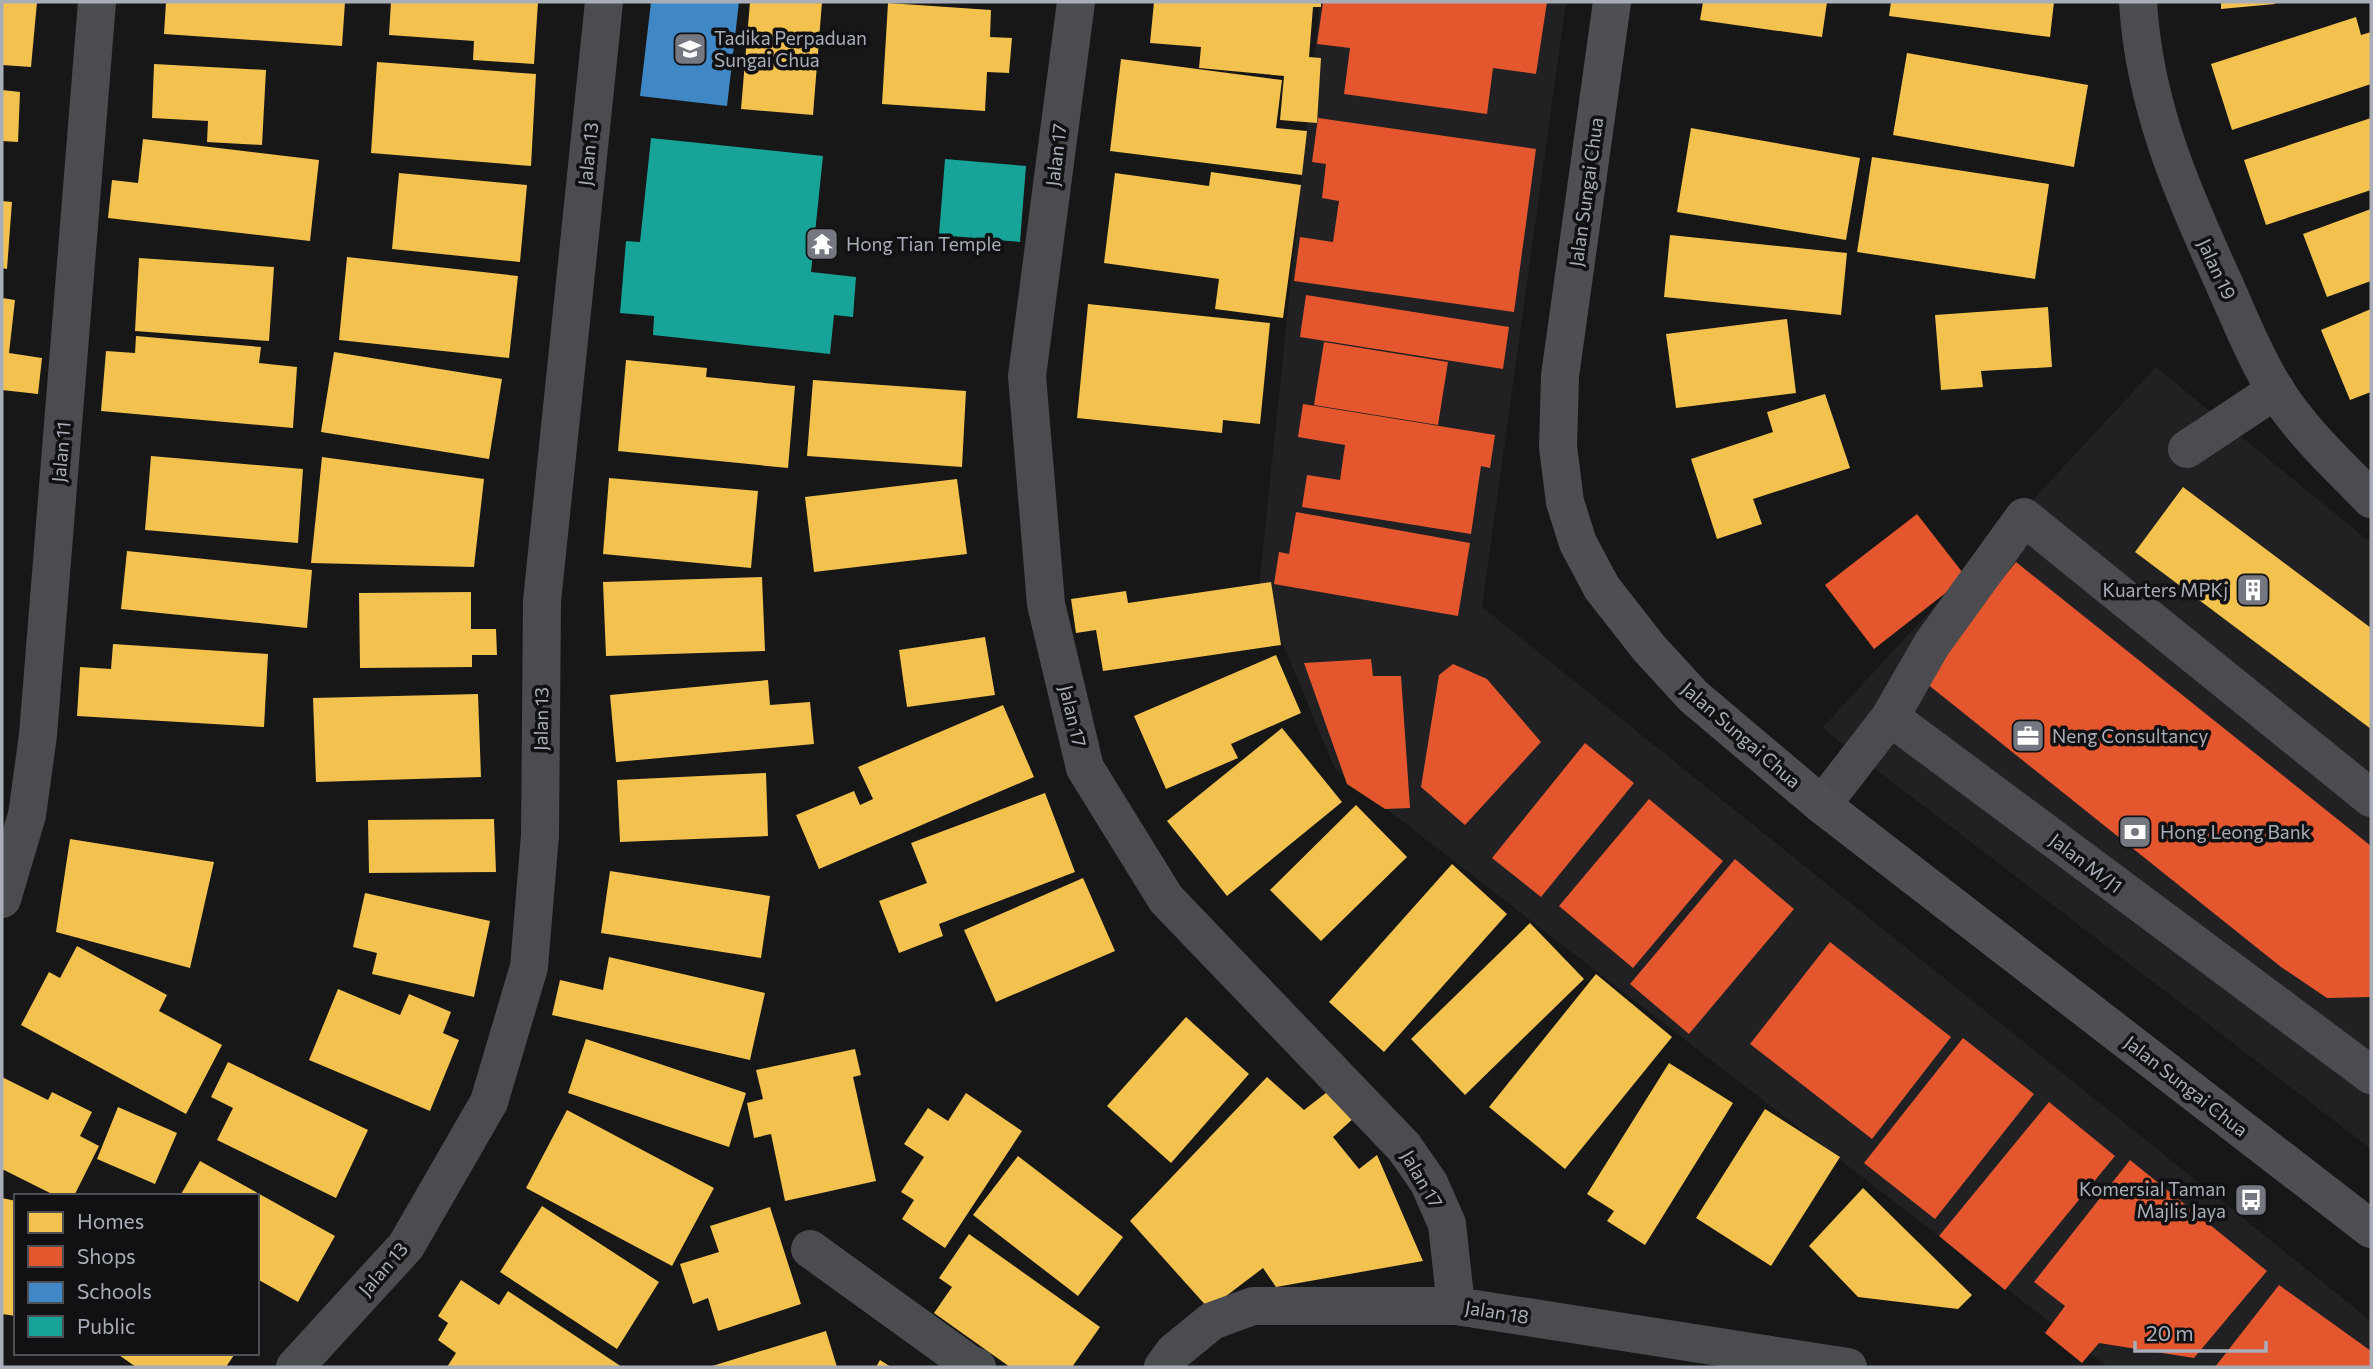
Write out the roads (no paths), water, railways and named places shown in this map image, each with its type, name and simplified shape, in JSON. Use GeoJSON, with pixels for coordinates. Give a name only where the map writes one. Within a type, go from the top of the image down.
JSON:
{"type":"FeatureCollection","features":[{"type":"Feature","properties":{"kind":"main road","name":"Jalan Sungai Chua"},"geometry":{"type":"LineString","coordinates":[[1612,2],[1560,376],[1558,447],[1565,502],[1578,543],[1602,588],[1649,648],[1693,696],[1822,805],[2371,1229]]}},
{"type":"Feature","properties":{"kind":"street","name":"Jalan 11"},"geometry":{"type":"LineString","coordinates":[[2,899],[27,815],[38,735],[97,2]]}},
{"type":"Feature","properties":{"kind":"street","name":"Jalan 13"},"geometry":{"type":"LineString","coordinates":[[295,1367],[405,1246],[489,1102],[529,967],[540,835],[542,601],[604,2]]}},
{"type":"Feature","properties":{"kind":"street","name":"Jalan 17"},"geometry":{"type":"LineString","coordinates":[[1076,2],[1027,376],[1046,604],[1085,768],[1166,899],[1404,1147],[1429,1183],[1447,1224],[1456,1306]]}},
{"type":"Feature","properties":{"kind":"street","name":"Jalan 19"},"geometry":{"type":"LineString","coordinates":[[2138,2],[2144,58],[2157,117],[2175,172],[2241,320],[2276,390],[2314,439],[2371,499]]}},
{"type":"Feature","properties":{"kind":"street"},"geometry":{"type":"LineString","coordinates":[[2187,449],[2276,390]]}},
{"type":"Feature","properties":{"kind":"street"},"geometry":{"type":"LineString","coordinates":[[1822,805],[1890,717],[1931,644],[2024,517],[2371,797]]}},
{"type":"Feature","properties":{"kind":"street","name":"Jalan M/J1"},"geometry":{"type":"LineString","coordinates":[[1890,717],[2371,1076]]}},
{"type":"Feature","properties":{"kind":"street"},"geometry":{"type":"LineString","coordinates":[[810,1249],[977,1367]]}},
{"type":"Feature","properties":{"kind":"street","name":"Jalan 18"},"geometry":{"type":"LineString","coordinates":[[1163,1367],[1174,1352],[1212,1321],[1253,1306],[1456,1306],[1848,1367]]}},
{"type":"Feature","properties":{"kind":"place","name":"Tadika Perpaduan Sungai Chua"},"geometry":{"type":"Point","coordinates":[690,49]}},
{"type":"Feature","properties":{"kind":"place","name":"Hong Tian Temple"},"geometry":{"type":"Point","coordinates":[822,244]}},
{"type":"Feature","properties":{"kind":"place","name":"Kuarters MPKj"},"geometry":{"type":"Point","coordinates":[2253,590]}},
{"type":"Feature","properties":{"kind":"place","name":"Neng Consultancy"},"geometry":{"type":"Point","coordinates":[2028,736]}},
{"type":"Feature","properties":{"kind":"place","name":"Hong Leong Bank"},"geometry":{"type":"Point","coordinates":[2135,832]}},
{"type":"Feature","properties":{"kind":"place","name":"Komersial Taman Majlis Jaya"},"geometry":{"type":"Point","coordinates":[2251,1200]}}]}
